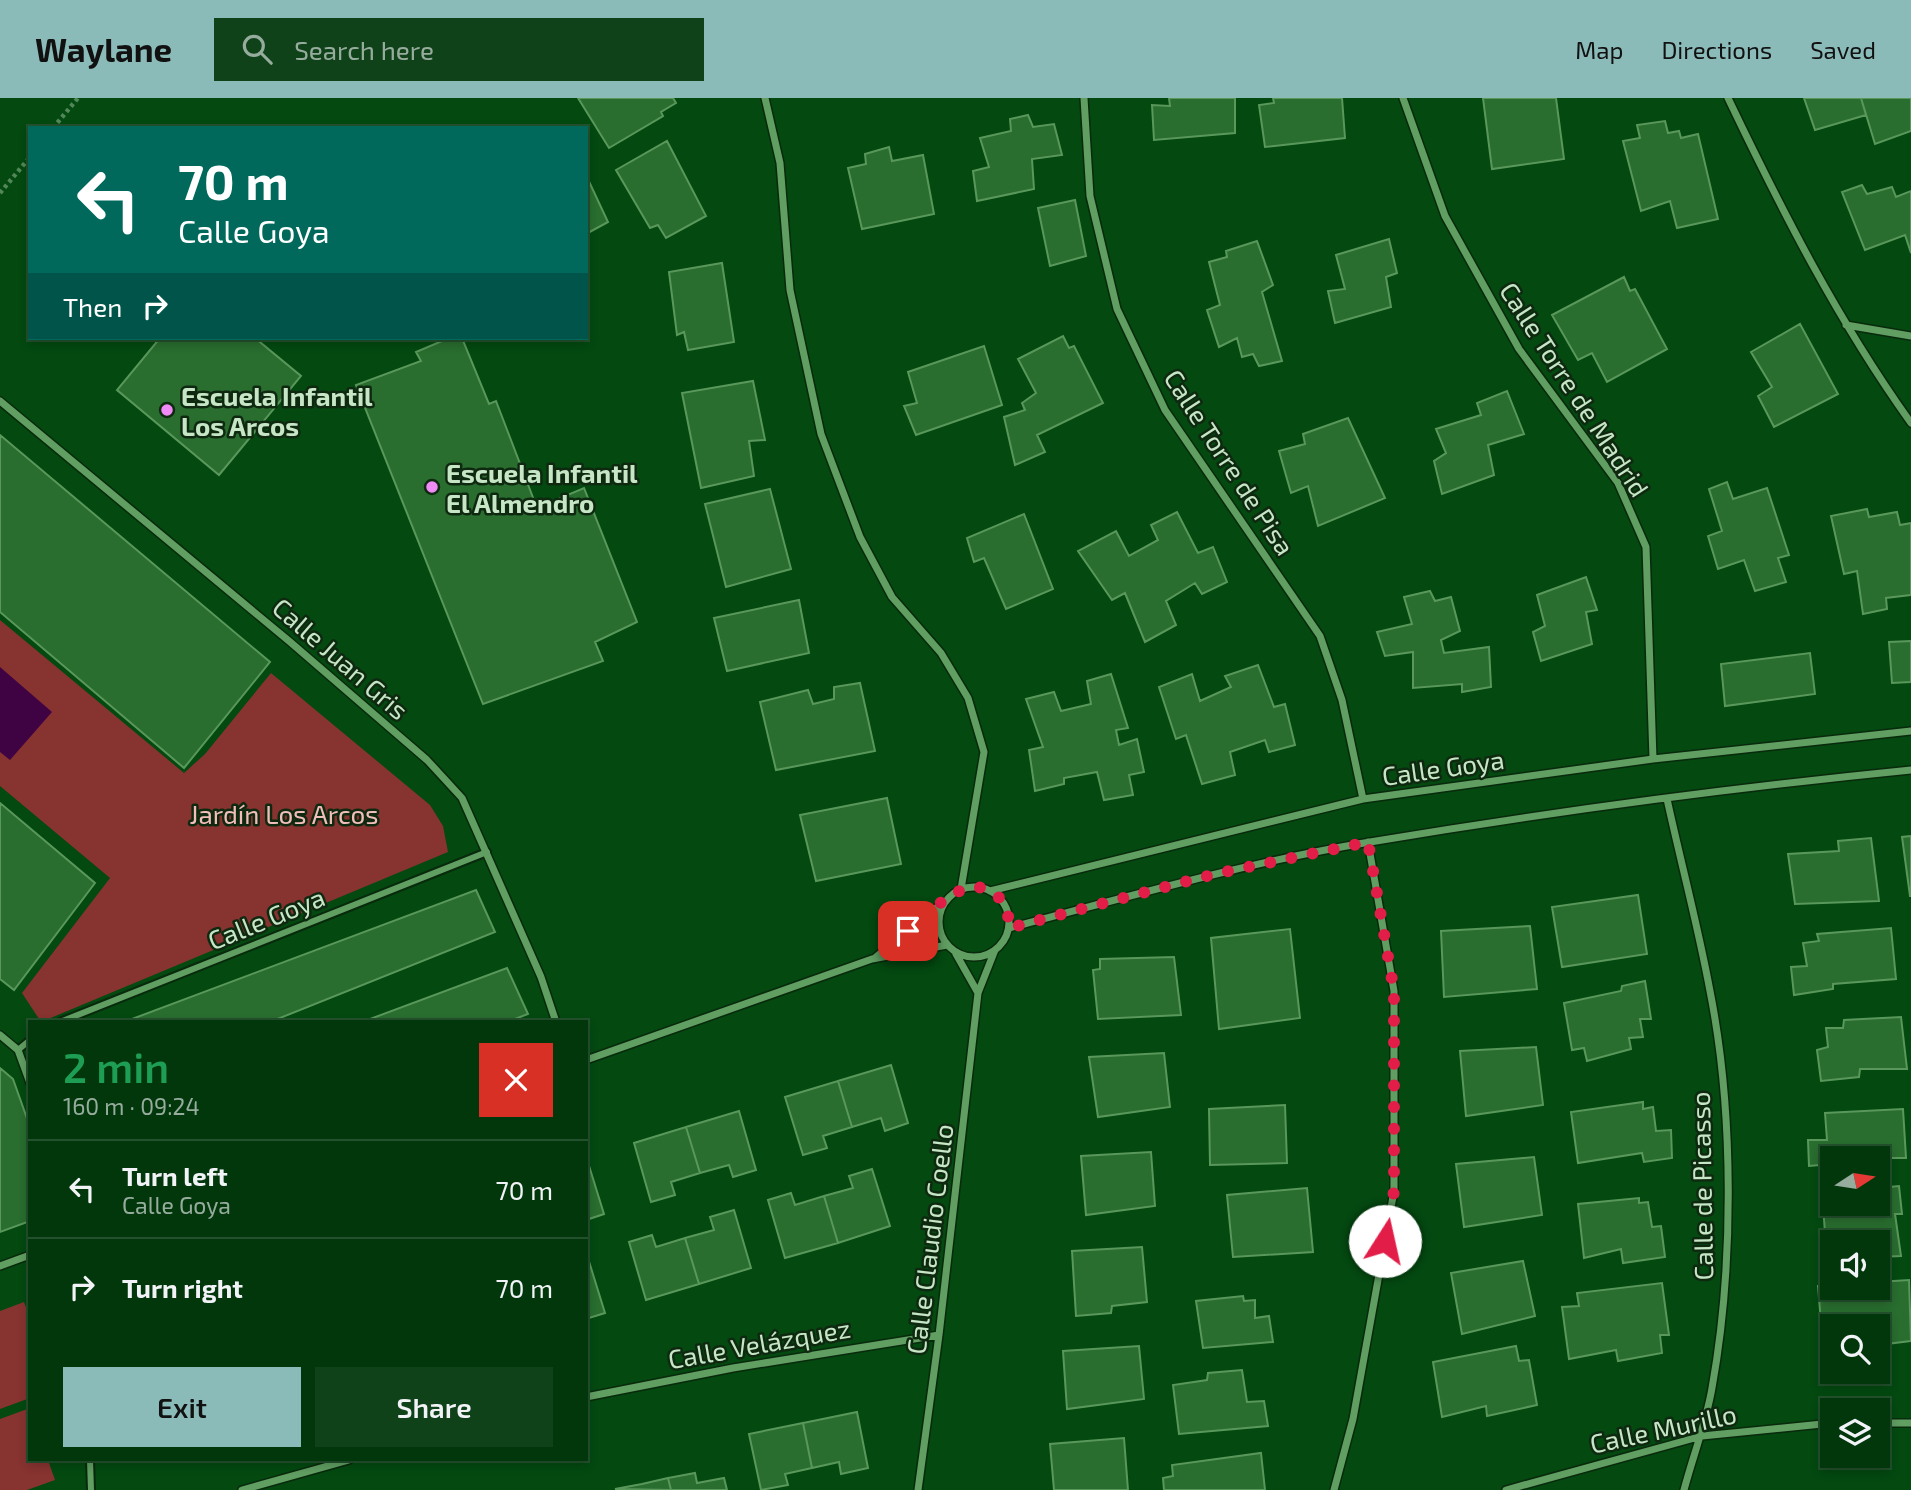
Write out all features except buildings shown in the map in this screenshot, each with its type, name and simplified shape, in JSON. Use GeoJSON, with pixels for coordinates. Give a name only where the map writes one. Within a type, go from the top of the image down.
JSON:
{"type":"FeatureCollection","features":[{"type":"Feature","properties":{"kind":"street"},"geometry":{"type":"LineString","coordinates":[[765,98],[780,163],[790,290],[821,434],[860,537],[892,597],[942,653],[968,698],[984,752],[961,889]]}},
{"type":"Feature","properties":{"kind":"street","name":"Calle Torre de Pisa"},"geometry":{"type":"LineString","coordinates":[[1084,98],[1090,195],[1117,309],[1165,410],[1320,636],[1342,699],[1363,799]]}},
{"type":"Feature","properties":{"kind":"street","name":"Calle Torre de Madrid"},"geometry":{"type":"LineString","coordinates":[[1403,98],[1445,216],[1518,349],[1618,484],[1646,547],[1653,759]]}},
{"type":"Feature","properties":{"kind":"street"},"geometry":{"type":"LineString","coordinates":[[1728,98],[1790,228],[1846,325],[1911,424]]}},
{"type":"Feature","properties":{"kind":"street"},"geometry":{"type":"LineString","coordinates":[[1846,325],[1911,336]]}},
{"type":"Feature","properties":{"kind":"street","name":"Calle Juan Gris"},"geometry":{"type":"LineString","coordinates":[[0,401],[427,760],[462,798],[541,977],[555,1020]]}},
{"type":"Feature","properties":{"kind":"street","name":"Calle Goya"},"geometry":{"type":"LineString","coordinates":[[990,891],[1363,799],[1653,759],[1911,731]]}},
{"type":"Feature","properties":{"kind":"street"},"geometry":{"type":"LineString","coordinates":[[1009,928],[1215,874],[1368,842],[1667,799],[1911,770]]}},
{"type":"Feature","properties":{"kind":"street","name":"Calle de Picasso"},"geometry":{"type":"LineString","coordinates":[[1667,799],[1711,993],[1726,1124],[1725,1283],[1712,1387],[1702,1436],[1684,1490]]}},
{"type":"Feature","properties":{"kind":"street"},"geometry":{"type":"LineString","coordinates":[[1334,1490],[1353,1419],[1394,1191],[1394,991],[1368,842]]}},
{"type":"Feature","properties":{"kind":"street","name":"Calle Goya"},"geometry":{"type":"LineString","coordinates":[[65,1020],[487,852]]}},
{"type":"Feature","properties":{"kind":"street"},"geometry":{"type":"LineString","coordinates":[[872,959],[961,889],[972,887],[990,891],[1005,906],[1009,928],[995,950],[976,958],[955,952]]}},
{"type":"Feature","properties":{"kind":"street"},"geometry":{"type":"LineString","coordinates":[[944,903],[938,925],[947,945],[955,952],[978,992]]}},
{"type":"Feature","properties":{"kind":"street"},"geometry":{"type":"LineString","coordinates":[[588,1059],[872,959],[947,945]]}},
{"type":"Feature","properties":{"kind":"street","name":"Calle Claudio Coello"},"geometry":{"type":"LineString","coordinates":[[918,1490],[939,1335],[978,992],[995,950]]}},
{"type":"Feature","properties":{"kind":"street"},"geometry":{"type":"LineString","coordinates":[[0,1035],[18,1050],[28,1078]]}},
{"type":"Feature","properties":{"kind":"street"},"geometry":{"type":"LineString","coordinates":[[18,1050],[28,1042]]}},
{"type":"Feature","properties":{"kind":"street"},"geometry":{"type":"LineString","coordinates":[[0,1266],[28,1256]]}},
{"type":"Feature","properties":{"kind":"street","name":"Calle Velázquez"},"geometry":{"type":"LineString","coordinates":[[588,1397],[733,1368],[939,1335]]}},
{"type":"Feature","properties":{"kind":"street"},"geometry":{"type":"LineString","coordinates":[[1890,1423],[1911,1423]]}},
{"type":"Feature","properties":{"kind":"street","name":"Calle Murillo"},"geometry":{"type":"LineString","coordinates":[[1506,1490],[1702,1436],[1820,1424]]}},
{"type":"Feature","properties":{"kind":"street"},"geometry":{"type":"LineString","coordinates":[[90,1461],[91,1490]]}},
{"type":"Feature","properties":{"kind":"street"},"geometry":{"type":"LineString","coordinates":[[242,1490],[345,1461]]}},
{"type":"Feature","properties":{"kind":"path"},"geometry":{"type":"LineString","coordinates":[[55,126],[78,98]]}},
{"type":"Feature","properties":{"kind":"path"},"geometry":{"type":"LineString","coordinates":[[0,193],[28,159]]}},
{"type":"Feature","properties":{"kind":"green space","name":"Jardín Los Arcos"},"geometry":{"type":"Polygon","coordinates":[[[0,620],[184,773],[205,754],[271,673],[430,805],[443,826],[448,852],[46,1020],[40,1020],[22,993],[110,878],[0,786],[0,620]]]}},
{"type":"Feature","properties":{"kind":"green space"},"geometry":{"type":"Polygon","coordinates":[[[24,1302],[28,1313],[28,1399],[0,1409],[0,1311],[24,1302]]]}},
{"type":"Feature","properties":{"kind":"green space"},"geometry":{"type":"Polygon","coordinates":[[[28,1409],[28,1461],[48,1461],[55,1480],[27,1490],[0,1490],[0,1419],[28,1409]]]}},
{"type":"Feature","properties":{"kind":"shaded area"},"geometry":{"type":"Polygon","coordinates":[[[0,667],[52,712],[10,760],[0,752],[0,667]]]}},
{"type":"Feature","properties":{"kind":"place","name":"Escuela Infantil Los Arcos"},"geometry":{"type":"Point","coordinates":[167,410]}},
{"type":"Feature","properties":{"kind":"place","name":"Escuela Infantil El Almendro"},"geometry":{"type":"Point","coordinates":[432,487]}},
{"type":"Feature","properties":{"kind":"route"},"geometry":{"type":"LineString","coordinates":[[908,931],[944,903],[951,894],[961,889],[981,887],[999,897],[1009,916],[1009,928],[1215,874],[1368,842],[1394,991],[1394,1191],[1385,1241]]}}]}
